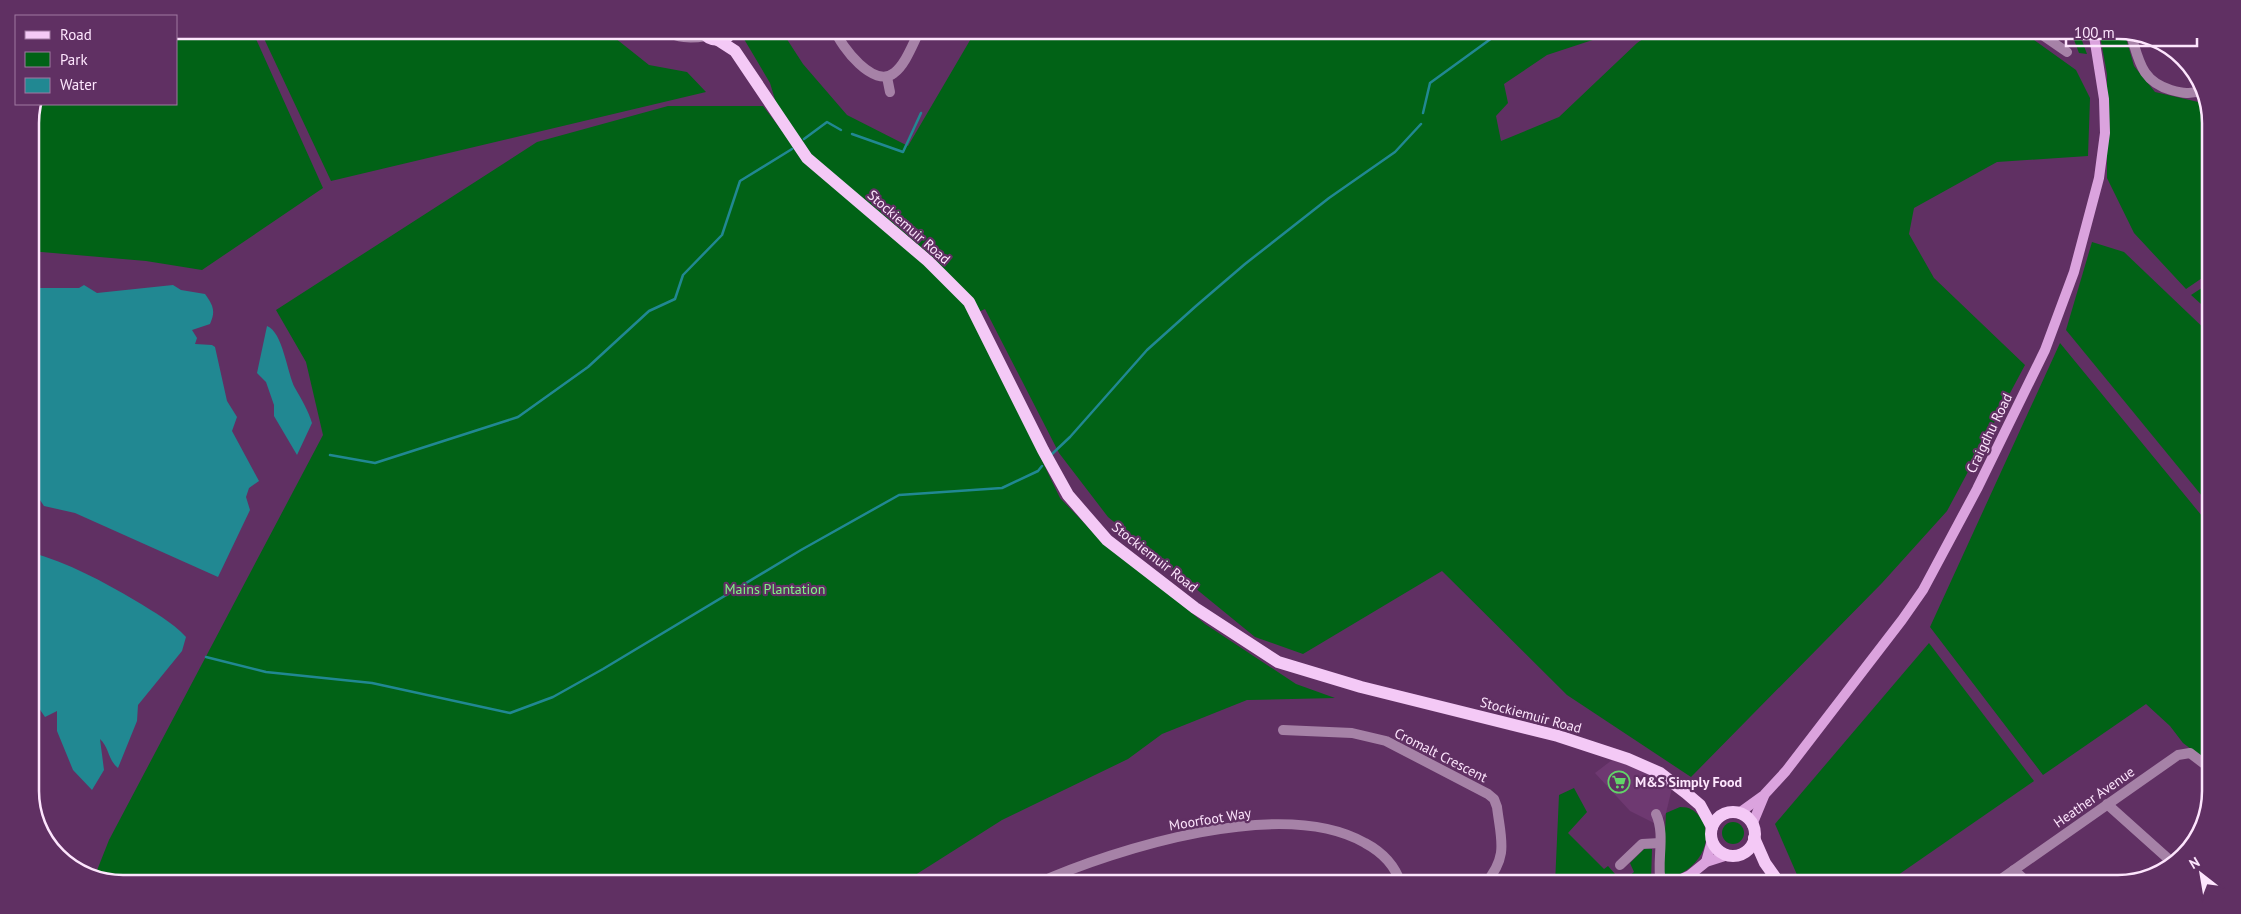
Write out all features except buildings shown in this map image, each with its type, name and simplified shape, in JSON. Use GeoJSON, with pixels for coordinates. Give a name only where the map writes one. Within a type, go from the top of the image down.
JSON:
{"type":"FeatureCollection","features":[{"type":"Feature","properties":{"kind":"main road","name":"Stockiemuir Road"},"geometry":{"type":"LineString","coordinates":[[714,39],[735,51],[807,158],[928,261],[968,302],[1068,495],[1107,540],[1195,608],[1278,662],[1361,687],[1558,736],[1628,758],[1660,774],[1700,806],[1724,814]]}},
{"type":"Feature","properties":{"kind":"main road","name":"Stockiemuir Road"},"geometry":{"type":"LineString","coordinates":[[734,39],[735,51]]}},
{"type":"Feature","properties":{"kind":"main road","name":"Craigdhu Road"},"geometry":{"type":"LineString","coordinates":[[1739,813],[1764,795],[1832,711],[1923,590],[1977,489],[2055,328],[2074,272],[2099,178],[2105,133],[2104,99],[2094,39]]}},
{"type":"Feature","properties":{"kind":"main road","name":"Craigdhu Road"},"geometry":{"type":"LineString","coordinates":[[1752,825],[1764,795]]}},
{"type":"Feature","properties":{"kind":"main road","name":"Stockiemuir Road"},"geometry":{"type":"LineString","coordinates":[[1700,806],[1712,834]]}},
{"type":"Feature","properties":{"kind":"main road"},"geometry":{"type":"LineString","coordinates":[[1706,862],[1715,822],[1724,814],[1739,813],[1744,815],[1752,825],[1754,838],[1765,863],[1774,875]]}},
{"type":"Feature","properties":{"kind":"main road"},"geometry":{"type":"LineString","coordinates":[[1712,834],[1718,850],[1765,863]]}},
{"type":"Feature","properties":{"kind":"main road"},"geometry":{"type":"LineString","coordinates":[[1690,875],[1706,862],[1746,851],[1754,838]]}},
{"type":"Feature","properties":{"kind":"street"},"geometry":{"type":"LineString","coordinates":[[840,39],[859,63],[872,74],[887,76],[898,69],[915,39]]}},
{"type":"Feature","properties":{"kind":"street"},"geometry":{"type":"LineString","coordinates":[[2048,39],[2067,52]]}},
{"type":"Feature","properties":{"kind":"street"},"geometry":{"type":"LineString","coordinates":[[2133,40],[2143,72],[2151,81],[2168,89],[2184,93],[2196,91]]}},
{"type":"Feature","properties":{"kind":"street"},"geometry":{"type":"LineString","coordinates":[[887,76],[890,92]]}},
{"type":"Feature","properties":{"kind":"street","name":"Cromalt Crescent"},"geometry":{"type":"LineString","coordinates":[[1283,730],[1352,733],[1386,741],[1488,794],[1494,799],[1497,806],[1502,854],[1497,870],[1492,875]]}},
{"type":"Feature","properties":{"kind":"street","name":"Heather Avenue"},"geometry":{"type":"LineString","coordinates":[[2007,875],[2184,752],[2197,756],[2202,761]]}},
{"type":"Feature","properties":{"kind":"street"},"geometry":{"type":"LineString","coordinates":[[2107,804],[2168,859]]}},
{"type":"Feature","properties":{"kind":"street"},"geometry":{"type":"LineString","coordinates":[[1656,814],[1661,824],[1660,875]]}},
{"type":"Feature","properties":{"kind":"street","name":"Moorfoot Way"},"geometry":{"type":"LineString","coordinates":[[1055,875],[1167,840],[1240,826],[1304,824],[1349,834],[1380,851],[1398,875]]}},
{"type":"Feature","properties":{"kind":"street"},"geometry":{"type":"LineString","coordinates":[[1620,865],[1642,844],[1660,843]]}},
{"type":"Feature","properties":{"kind":"street"},"geometry":{"type":"LineString","coordinates":[[2014,870],[2019,875]]}},
{"type":"Feature","properties":{"kind":"shaded area"},"geometry":{"type":"Polygon","coordinates":[[[1612,760],[1643,770],[1672,788],[1666,813],[1658,825],[1630,811],[1595,773],[1612,760]]]}},
{"type":"Feature","properties":{"kind":"green space"},"geometry":{"type":"Polygon","coordinates":[[[178,39],[256,39],[323,188],[202,270],[146,261],[39,252],[40,105],[178,105],[178,39]]]}},
{"type":"Feature","properties":{"kind":"green space"},"geometry":{"type":"Polygon","coordinates":[[[264,39],[616,39],[649,65],[687,72],[706,92],[331,181],[264,39]]]}},
{"type":"Feature","properties":{"kind":"green space","name":"Mains Plantation"},"geometry":{"type":"Polygon","coordinates":[[[744,39],[787,39],[803,64],[847,115],[908,146],[971,39],[1596,39],[1547,55],[1504,84],[1508,103],[1496,116],[1501,141],[1559,117],[1643,39],[2033,39],[2076,70],[2090,98],[2088,156],[1997,162],[1914,208],[1909,234],[1934,278],[2025,365],[1947,511],[1882,583],[1691,777],[1567,695],[1442,571],[1303,654],[1255,637],[1108,517],[1059,453],[985,309],[972,315],[1060,498],[1091,530],[1205,624],[1296,684],[1335,698],[1247,700],[1162,734],[1128,759],[1002,820],[915,875],[122,875],[97,871],[109,840],[323,435],[306,362],[276,310],[537,142],[668,106],[763,106],[786,136],[770,83],[744,39]]]}},
{"type":"Feature","properties":{"kind":"green space"},"geometry":{"type":"Polygon","coordinates":[[[2074,39],[2081,39],[2087,54],[2079,53],[2074,39]]]}},
{"type":"Feature","properties":{"kind":"green space"},"geometry":{"type":"Polygon","coordinates":[[[2101,39],[2126,39],[2134,66],[2155,92],[2200,102],[2202,117],[2202,278],[2186,289],[2134,233],[2107,178],[2107,74],[2101,39]]]}},
{"type":"Feature","properties":{"kind":"green space"},"geometry":{"type":"Polygon","coordinates":[[[2092,242],[2124,252],[2202,326],[2202,496],[2066,330],[2092,242]]]}},
{"type":"Feature","properties":{"kind":"green space"},"geometry":{"type":"Polygon","coordinates":[[[2202,288],[2202,305],[2191,295],[2202,288]]]}},
{"type":"Feature","properties":{"kind":"green space"},"geometry":{"type":"Polygon","coordinates":[[[2060,343],[2202,516],[2202,757],[2183,743],[2170,726],[2146,704],[2043,775],[1930,627],[2060,343]]]}},
{"type":"Feature","properties":{"kind":"green space"},"geometry":{"type":"Polygon","coordinates":[[[1929,643],[2034,781],[1898,875],[1797,875],[1775,824],[1929,643]]]}},
{"type":"Feature","properties":{"kind":"green space"},"geometry":{"type":"Polygon","coordinates":[[[1574,788],[1587,812],[1568,833],[1604,869],[1608,866],[1616,875],[1555,875],[1559,795],[1574,788]]]}},
{"type":"Feature","properties":{"kind":"green space"},"geometry":{"type":"Polygon","coordinates":[[[1680,807],[1692,809],[1705,826],[1705,845],[1701,854],[1688,869],[1676,875],[1666,875],[1663,870],[1666,813],[1680,807]]]}},
{"type":"Feature","properties":{"kind":"green space"},"geometry":{"type":"Polygon","coordinates":[[[1733,822],[1741,825],[1744,833],[1741,841],[1733,844],[1725,841],[1722,833],[1725,825],[1733,822]]]}},
{"type":"Feature","properties":{"kind":"green space"},"geometry":{"type":"Polygon","coordinates":[[[1645,848],[1652,849],[1651,875],[1630,875],[1634,872],[1630,863],[1645,848]]]}},
{"type":"Feature","properties":{"kind":"water"},"geometry":{"type":"Polygon","coordinates":[[[84,285],[97,293],[173,285],[181,290],[205,294],[212,305],[213,315],[210,324],[192,330],[197,338],[195,344],[212,345],[215,347],[227,401],[237,417],[232,431],[259,481],[249,488],[246,497],[250,510],[218,577],[75,513],[44,506],[39,498],[39,288],[79,288],[84,285]]]}},
{"type":"Feature","properties":{"kind":"water"},"geometry":{"type":"Polygon","coordinates":[[[267,326],[277,336],[281,344],[292,381],[307,409],[312,423],[297,455],[274,416],[274,405],[266,382],[257,373],[267,326]]]}},
{"type":"Feature","properties":{"kind":"water"},"geometry":{"type":"Polygon","coordinates":[[[39,555],[72,567],[111,586],[162,618],[186,637],[182,651],[138,705],[137,721],[118,768],[100,739],[104,770],[92,790],[73,770],[57,731],[57,711],[45,717],[39,708],[39,555]]]}},
{"type":"Feature","properties":{"kind":"waterway"},"geometry":{"type":"LineString","coordinates":[[1423,113],[1430,83],[1491,39]]}},
{"type":"Feature","properties":{"kind":"waterway"},"geometry":{"type":"LineString","coordinates":[[852,134],[903,152],[921,113]]}},
{"type":"Feature","properties":{"kind":"waterway"},"geometry":{"type":"LineString","coordinates":[[804,139],[827,122],[841,130]]}},
{"type":"Feature","properties":{"kind":"waterway"},"geometry":{"type":"LineString","coordinates":[[1052,454],[1070,437],[1147,350],[1196,306],[1245,264],[1329,198],[1395,152],[1421,124]]}},
{"type":"Feature","properties":{"kind":"waterway"},"geometry":{"type":"LineString","coordinates":[[330,455],[375,463],[518,417],[588,367],[649,311],[675,299],[683,275],[722,235],[740,181],[792,149]]}},
{"type":"Feature","properties":{"kind":"waterway"},"geometry":{"type":"LineString","coordinates":[[206,657],[266,672],[372,683],[510,713],[553,697],[603,669],[801,550],[899,495],[1002,488],[1038,471],[1042,466]]}},
{"type":"Feature","properties":{"kind":"place","name":"M&S Simply Food"},"geometry":{"type":"Point","coordinates":[1619,782]}}]}
